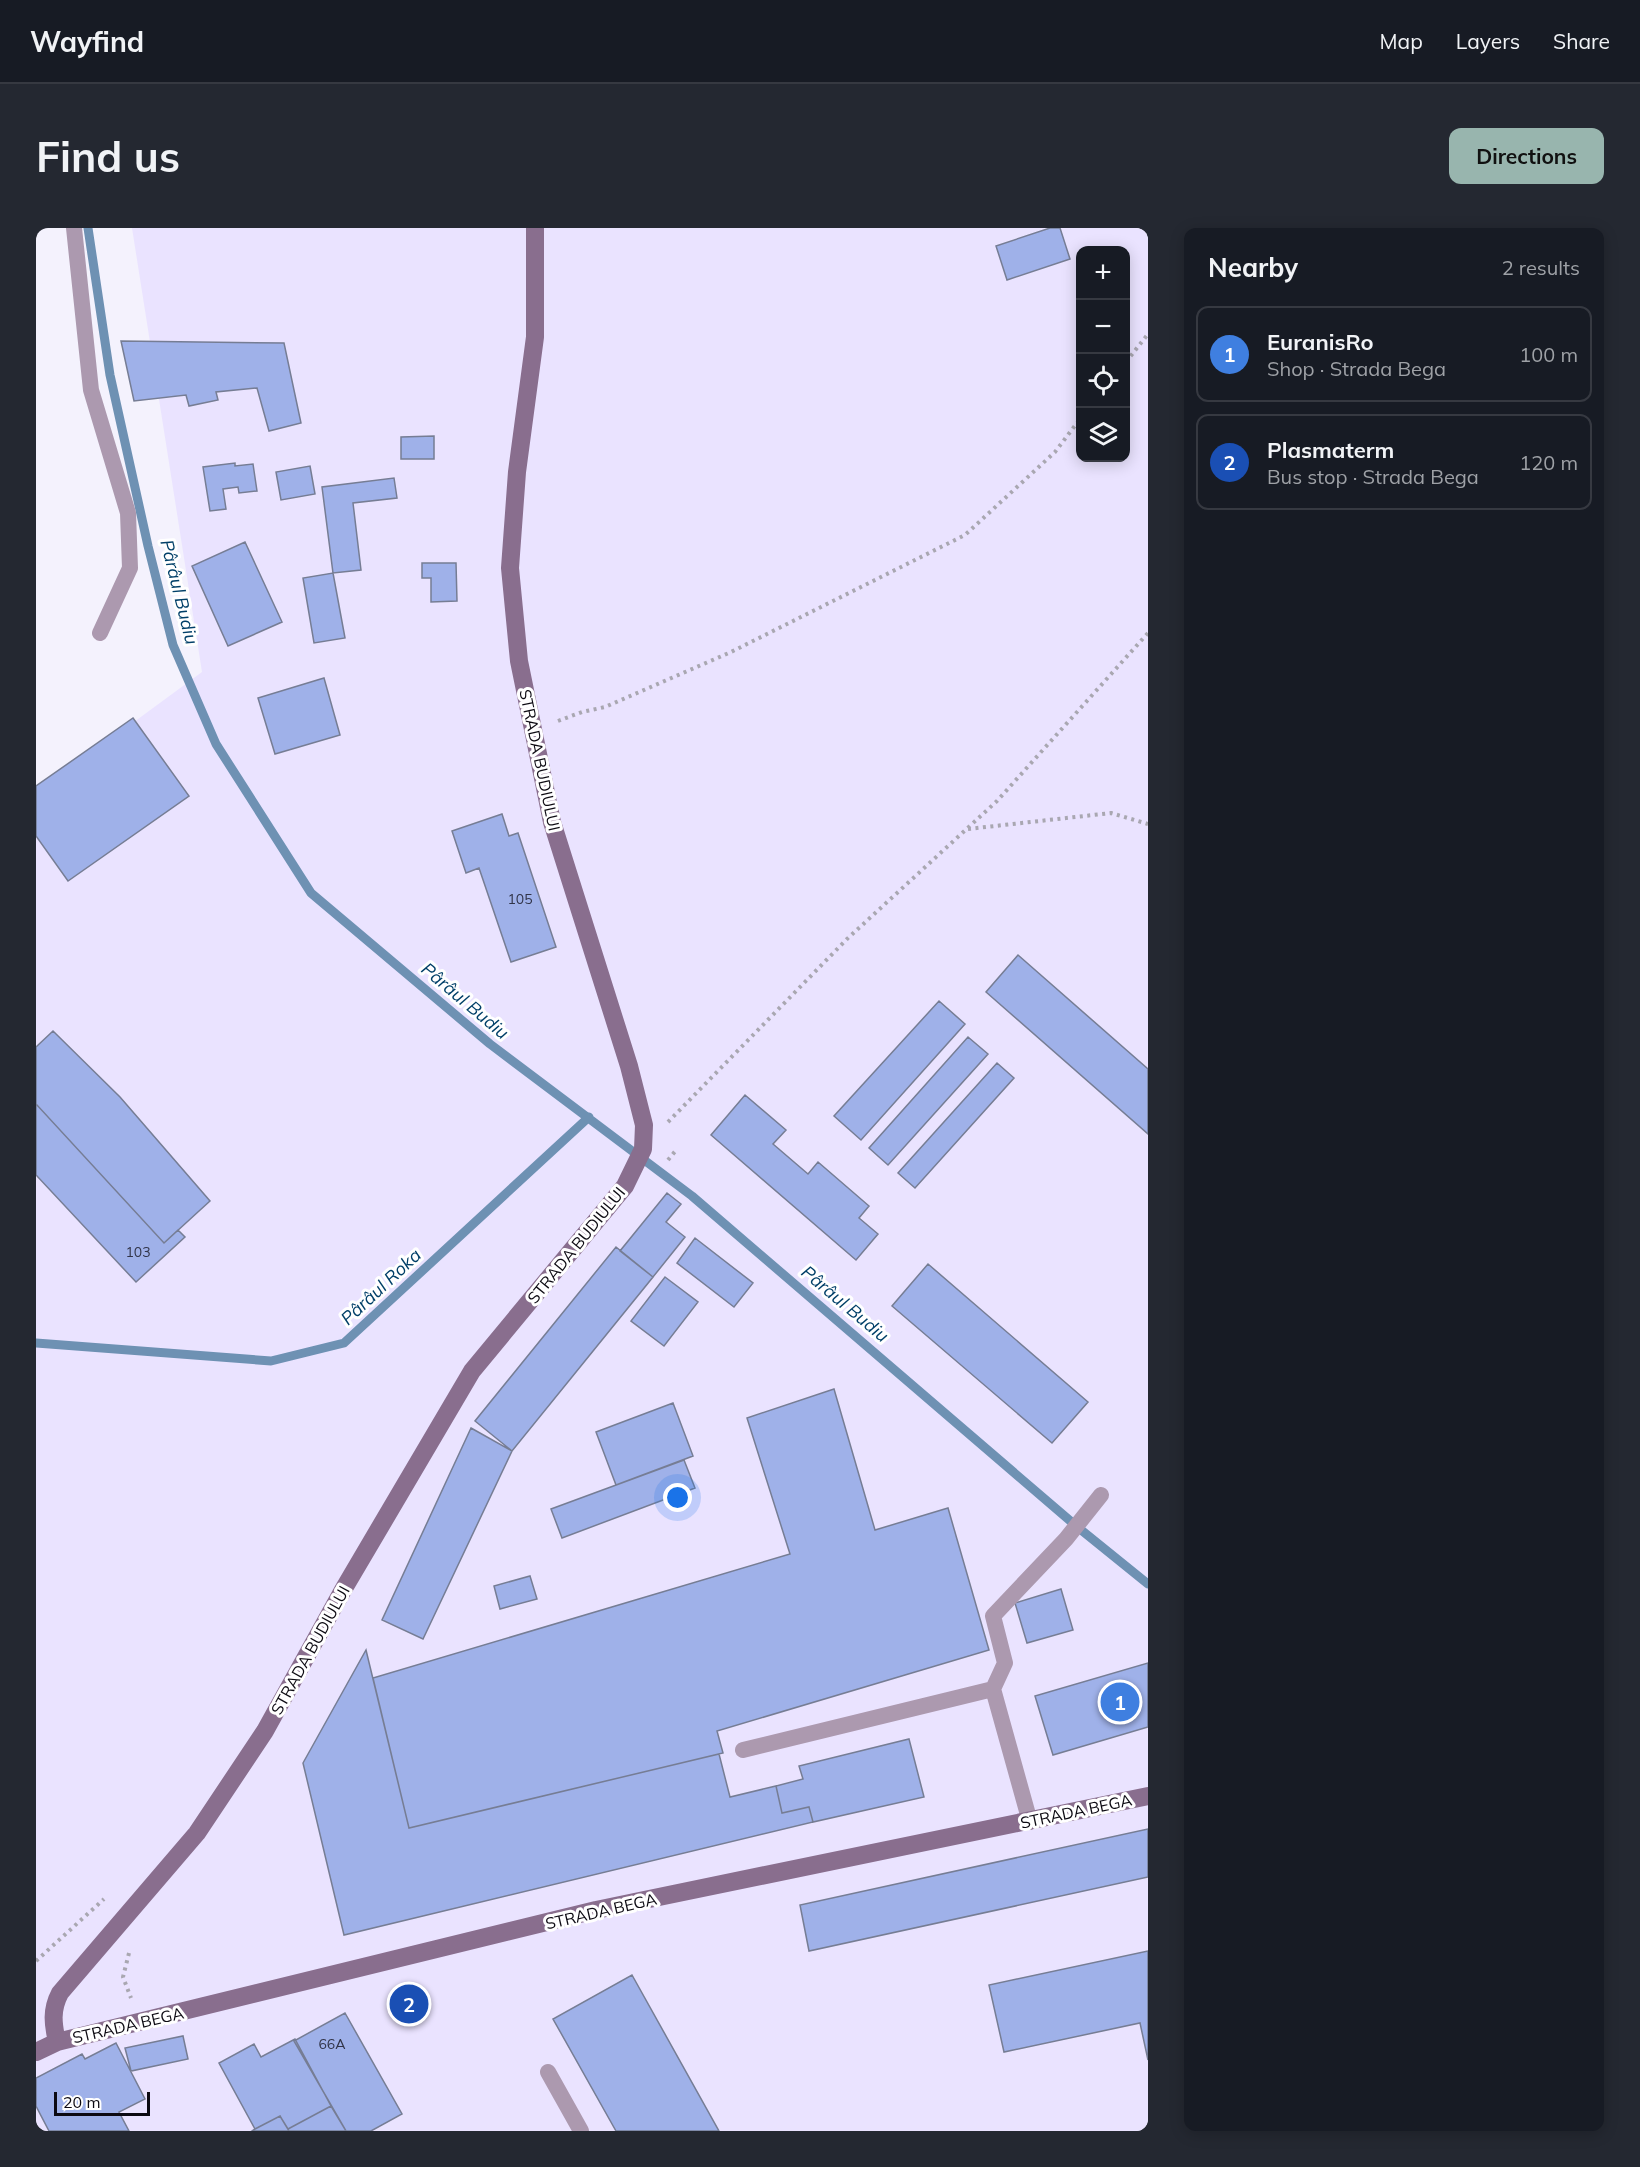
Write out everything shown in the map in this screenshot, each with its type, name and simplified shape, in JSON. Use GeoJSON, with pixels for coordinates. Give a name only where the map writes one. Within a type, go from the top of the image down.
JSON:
{"type":"FeatureCollection","features":[{"type":"Feature","properties":{"kind":"street","name":"STRADA BUDIULUI"},"geometry":{"type":"LineString","coordinates":[[57,2042],[53,2014],[55,2002],[60,1993],[197,1833],[259,1740],[343,1590],[472,1371],[625,1186],[643,1149],[644,1125],[629,1066],[552,822],[519,661],[510,568],[517,472],[535,337],[535,228]]}},
{"type":"Feature","properties":{"kind":"street","name":"STRADA BEGA"},"geometry":{"type":"LineString","coordinates":[[57,2042],[596,1910],[1148,1796]]}},
{"type":"Feature","properties":{"kind":"street"},"geometry":{"type":"LineString","coordinates":[[36,2052],[57,2042]]}},
{"type":"Feature","properties":{"kind":"lane"},"geometry":{"type":"LineString","coordinates":[[74,228],[92,390],[128,513],[130,568],[100,633]]}},
{"type":"Feature","properties":{"kind":"lane"},"geometry":{"type":"LineString","coordinates":[[1030,1822],[993,1689],[1005,1663],[993,1616],[1066,1539],[1101,1494]]}},
{"type":"Feature","properties":{"kind":"lane"},"geometry":{"type":"LineString","coordinates":[[743,1750],[993,1689]]}},
{"type":"Feature","properties":{"kind":"lane"},"geometry":{"type":"LineString","coordinates":[[548,2072],[581,2131]]}},
{"type":"Feature","properties":{"kind":"path"},"geometry":{"type":"LineString","coordinates":[[1130,356],[1148,334]]}},
{"type":"Feature","properties":{"kind":"path"},"geometry":{"type":"LineString","coordinates":[[534,730],[582,712],[605,707],[731,652],[965,535],[1055,452],[1076,424]]}},
{"type":"Feature","properties":{"kind":"path"},"geometry":{"type":"LineString","coordinates":[[643,1149],[701,1086],[847,939],[997,801],[1148,633]]}},
{"type":"Feature","properties":{"kind":"path"},"geometry":{"type":"LineString","coordinates":[[967,829],[1111,813],[1148,824]]}},
{"type":"Feature","properties":{"kind":"path"},"geometry":{"type":"LineString","coordinates":[[672,1154],[677,1149]]}},
{"type":"Feature","properties":{"kind":"path"},"geometry":{"type":"LineString","coordinates":[[36,1961],[105,1898]]}},
{"type":"Feature","properties":{"kind":"path"},"geometry":{"type":"LineString","coordinates":[[131,1998],[123,1977],[132,1948]]}},
{"type":"Feature","properties":{"kind":"shaded area"},"geometry":{"type":"Polygon","coordinates":[[[132,228],[1148,228],[1148,2131],[36,2131],[36,794],[202,672],[132,228]]]}},
{"type":"Feature","properties":{"kind":"building"},"geometry":{"type":"Polygon","coordinates":[[[1050,228],[1060,228],[1070,259],[1007,280],[996,246],[1050,228]]]}},
{"type":"Feature","properties":{"kind":"building"},"geometry":{"type":"Polygon","coordinates":[[[121,341],[284,343],[301,423],[269,431],[257,388],[216,392],[218,400],[189,406],[186,395],[134,401],[121,341]]]}},
{"type":"Feature","properties":{"kind":"building"},"geometry":{"type":"Polygon","coordinates":[[[434,436],[434,459],[401,459],[401,437],[434,436]]]}},
{"type":"Feature","properties":{"kind":"building"},"geometry":{"type":"Polygon","coordinates":[[[235,463],[235,466],[253,464],[257,491],[239,493],[238,487],[223,489],[226,509],[210,511],[203,467],[235,463]]]}},
{"type":"Feature","properties":{"kind":"building"},"geometry":{"type":"Polygon","coordinates":[[[310,466],[315,494],[281,500],[276,472],[310,466]]]}},
{"type":"Feature","properties":{"kind":"building"},"geometry":{"type":"Polygon","coordinates":[[[394,478],[397,498],[353,503],[361,570],[333,573],[322,487],[394,478]]]}},
{"type":"Feature","properties":{"kind":"building"},"geometry":{"type":"Polygon","coordinates":[[[245,542],[282,622],[228,646],[192,566],[245,542]]]}},
{"type":"Feature","properties":{"kind":"building"},"geometry":{"type":"Polygon","coordinates":[[[422,563],[456,563],[457,601],[431,602],[431,578],[422,578],[422,563]]]}},
{"type":"Feature","properties":{"kind":"building"},"geometry":{"type":"Polygon","coordinates":[[[333,573],[345,638],[314,643],[303,578],[333,573]]]}},
{"type":"Feature","properties":{"kind":"building"},"geometry":{"type":"Polygon","coordinates":[[[324,678],[340,735],[275,754],[258,698],[324,678]]]}},
{"type":"Feature","properties":{"kind":"building"},"geometry":{"type":"Polygon","coordinates":[[[133,718],[189,796],[68,881],[36,836],[36,786],[133,718]]]}},
{"type":"Feature","properties":{"kind":"building"},"geometry":{"type":"Polygon","coordinates":[[[502,814],[509,836],[518,833],[556,947],[511,962],[479,868],[466,873],[452,831],[502,814]]]}},
{"type":"Feature","properties":{"kind":"building"},"geometry":{"type":"Polygon","coordinates":[[[1018,955],[1148,1069],[1148,1134],[986,992],[1018,955]]]}},
{"type":"Feature","properties":{"kind":"building"},"geometry":{"type":"Polygon","coordinates":[[[939,1001],[965,1024],[861,1140],[834,1116],[939,1001]]]}},
{"type":"Feature","properties":{"kind":"building"},"geometry":{"type":"Polygon","coordinates":[[[53,1031],[120,1097],[210,1201],[164,1243],[36,1104],[36,1047],[53,1031]]]}},
{"type":"Feature","properties":{"kind":"building"},"geometry":{"type":"Polygon","coordinates":[[[968,1037],[988,1054],[888,1165],[869,1148],[968,1037]]]}},
{"type":"Feature","properties":{"kind":"building"},"geometry":{"type":"Polygon","coordinates":[[[997,1063],[1014,1078],[915,1188],[898,1173],[997,1063]]]}},
{"type":"Feature","properties":{"kind":"building"},"geometry":{"type":"Polygon","coordinates":[[[745,1095],[786,1130],[773,1144],[808,1174],[818,1162],[869,1206],[859,1218],[878,1234],[856,1260],[711,1135],[745,1095]]]}},
{"type":"Feature","properties":{"kind":"building"},"geometry":{"type":"Polygon","coordinates":[[[36,1104],[164,1243],[178,1230],[185,1237],[136,1282],[36,1175],[36,1104]]]}},
{"type":"Feature","properties":{"kind":"building"},"geometry":{"type":"Polygon","coordinates":[[[667,1193],[681,1204],[666,1222],[685,1237],[653,1277],[620,1251],[667,1193]]]}},
{"type":"Feature","properties":{"kind":"building"},"geometry":{"type":"Polygon","coordinates":[[[695,1238],[753,1283],[734,1307],[677,1263],[695,1238]]]}},
{"type":"Feature","properties":{"kind":"building"},"geometry":{"type":"Polygon","coordinates":[[[616,1247],[653,1277],[512,1451],[475,1421],[616,1247]]]}},
{"type":"Feature","properties":{"kind":"building"},"geometry":{"type":"Polygon","coordinates":[[[928,1264],[1088,1402],[1052,1443],[892,1306],[928,1264]]]}},
{"type":"Feature","properties":{"kind":"building"},"geometry":{"type":"Polygon","coordinates":[[[665,1277],[698,1302],[664,1346],[631,1321],[665,1277]]]}},
{"type":"Feature","properties":{"kind":"building"},"geometry":{"type":"Polygon","coordinates":[[[834,1389],[875,1530],[948,1508],[989,1650],[717,1731],[723,1753],[409,1828],[373,1678],[790,1554],[747,1418],[834,1389]]]}},
{"type":"Feature","properties":{"kind":"building"},"geometry":{"type":"Polygon","coordinates":[[[673,1403],[693,1456],[616,1485],[596,1432],[673,1403]]]}},
{"type":"Feature","properties":{"kind":"building"},"geometry":{"type":"Polygon","coordinates":[[[471,1428],[512,1451],[423,1639],[382,1620],[471,1428]]]}},
{"type":"Feature","properties":{"kind":"building"},"geometry":{"type":"Polygon","coordinates":[[[684,1460],[695,1488],[562,1538],[551,1509],[684,1460]]]}},
{"type":"Feature","properties":{"kind":"building"},"geometry":{"type":"Polygon","coordinates":[[[530,1576],[537,1599],[500,1609],[494,1586],[530,1576]]]}},
{"type":"Feature","properties":{"kind":"building"},"geometry":{"type":"Polygon","coordinates":[[[1061,1589],[1073,1630],[1027,1643],[1015,1603],[1061,1589]]]}},
{"type":"Feature","properties":{"kind":"building"},"geometry":{"type":"Polygon","coordinates":[[[366,1650],[409,1828],[719,1754],[730,1797],[776,1786],[782,1813],[809,1807],[813,1822],[344,1935],[303,1763],[366,1650]]]}},
{"type":"Feature","properties":{"kind":"building"},"geometry":{"type":"Polygon","coordinates":[[[1148,1663],[1148,1727],[1053,1755],[1035,1696],[1148,1663]]]}},
{"type":"Feature","properties":{"kind":"building"},"geometry":{"type":"Polygon","coordinates":[[[909,1739],[924,1797],[813,1822],[809,1807],[782,1813],[776,1786],[803,1779],[799,1766],[909,1739]]]}},
{"type":"Feature","properties":{"kind":"building"},"geometry":{"type":"Polygon","coordinates":[[[1148,1829],[1148,1877],[809,1951],[800,1905],[1148,1829]]]}},
{"type":"Feature","properties":{"kind":"building"},"geometry":{"type":"Polygon","coordinates":[[[1148,1951],[1148,2060],[1140,2023],[1004,2052],[989,1985],[1148,1951]]]}},
{"type":"Feature","properties":{"kind":"building"},"geometry":{"type":"Polygon","coordinates":[[[632,1975],[719,2131],[616,2131],[553,2019],[632,1975]]]}},
{"type":"Feature","properties":{"kind":"building"},"geometry":{"type":"Polygon","coordinates":[[[345,2013],[402,2114],[371,2131],[346,2131],[294,2041],[345,2013]]]}},
{"type":"Feature","properties":{"kind":"building"},"geometry":{"type":"Polygon","coordinates":[[[183,2036],[188,2059],[131,2071],[125,2048],[183,2036]]]}},
{"type":"Feature","properties":{"kind":"building"},"geometry":{"type":"Polygon","coordinates":[[[295,2039],[331,2106],[288,2129],[280,2116],[255,2129],[219,2063],[254,2044],[261,2057],[295,2039]]]}},
{"type":"Feature","properties":{"kind":"building"},"geometry":{"type":"Polygon","coordinates":[[[116,2043],[145,2099],[119,2112],[129,2131],[49,2131],[36,2106],[36,2078],[82,2054],[85,2059],[116,2043]]]}},
{"type":"Feature","properties":{"kind":"building"},"geometry":{"type":"Polygon","coordinates":[[[331,2106],[346,2131],[289,2131],[288,2129],[331,2106]]]}},
{"type":"Feature","properties":{"kind":"building"},"geometry":{"type":"Polygon","coordinates":[[[280,2116],[289,2131],[252,2131],[255,2129],[280,2116]]]}},
{"type":"Feature","properties":{"kind":"waterway","name":"Pârâul Budiu"},"geometry":{"type":"LineString","coordinates":[[88,228],[110,375],[148,546],[173,645],[216,744],[311,893],[490,1044],[692,1196],[1075,1525],[1148,1584]]}},
{"type":"Feature","properties":{"kind":"waterway","name":"Pârâul Roka"},"geometry":{"type":"LineString","coordinates":[[36,1343],[271,1361],[344,1343],[589,1117]]}},
{"type":"Feature","properties":{"kind":"place","name":"EuranisRo"},"geometry":{"type":"Point","coordinates":[1120,1702]}},
{"type":"Feature","properties":{"kind":"place","name":"Plasmaterm"},"geometry":{"type":"Point","coordinates":[409,2004]}}]}
